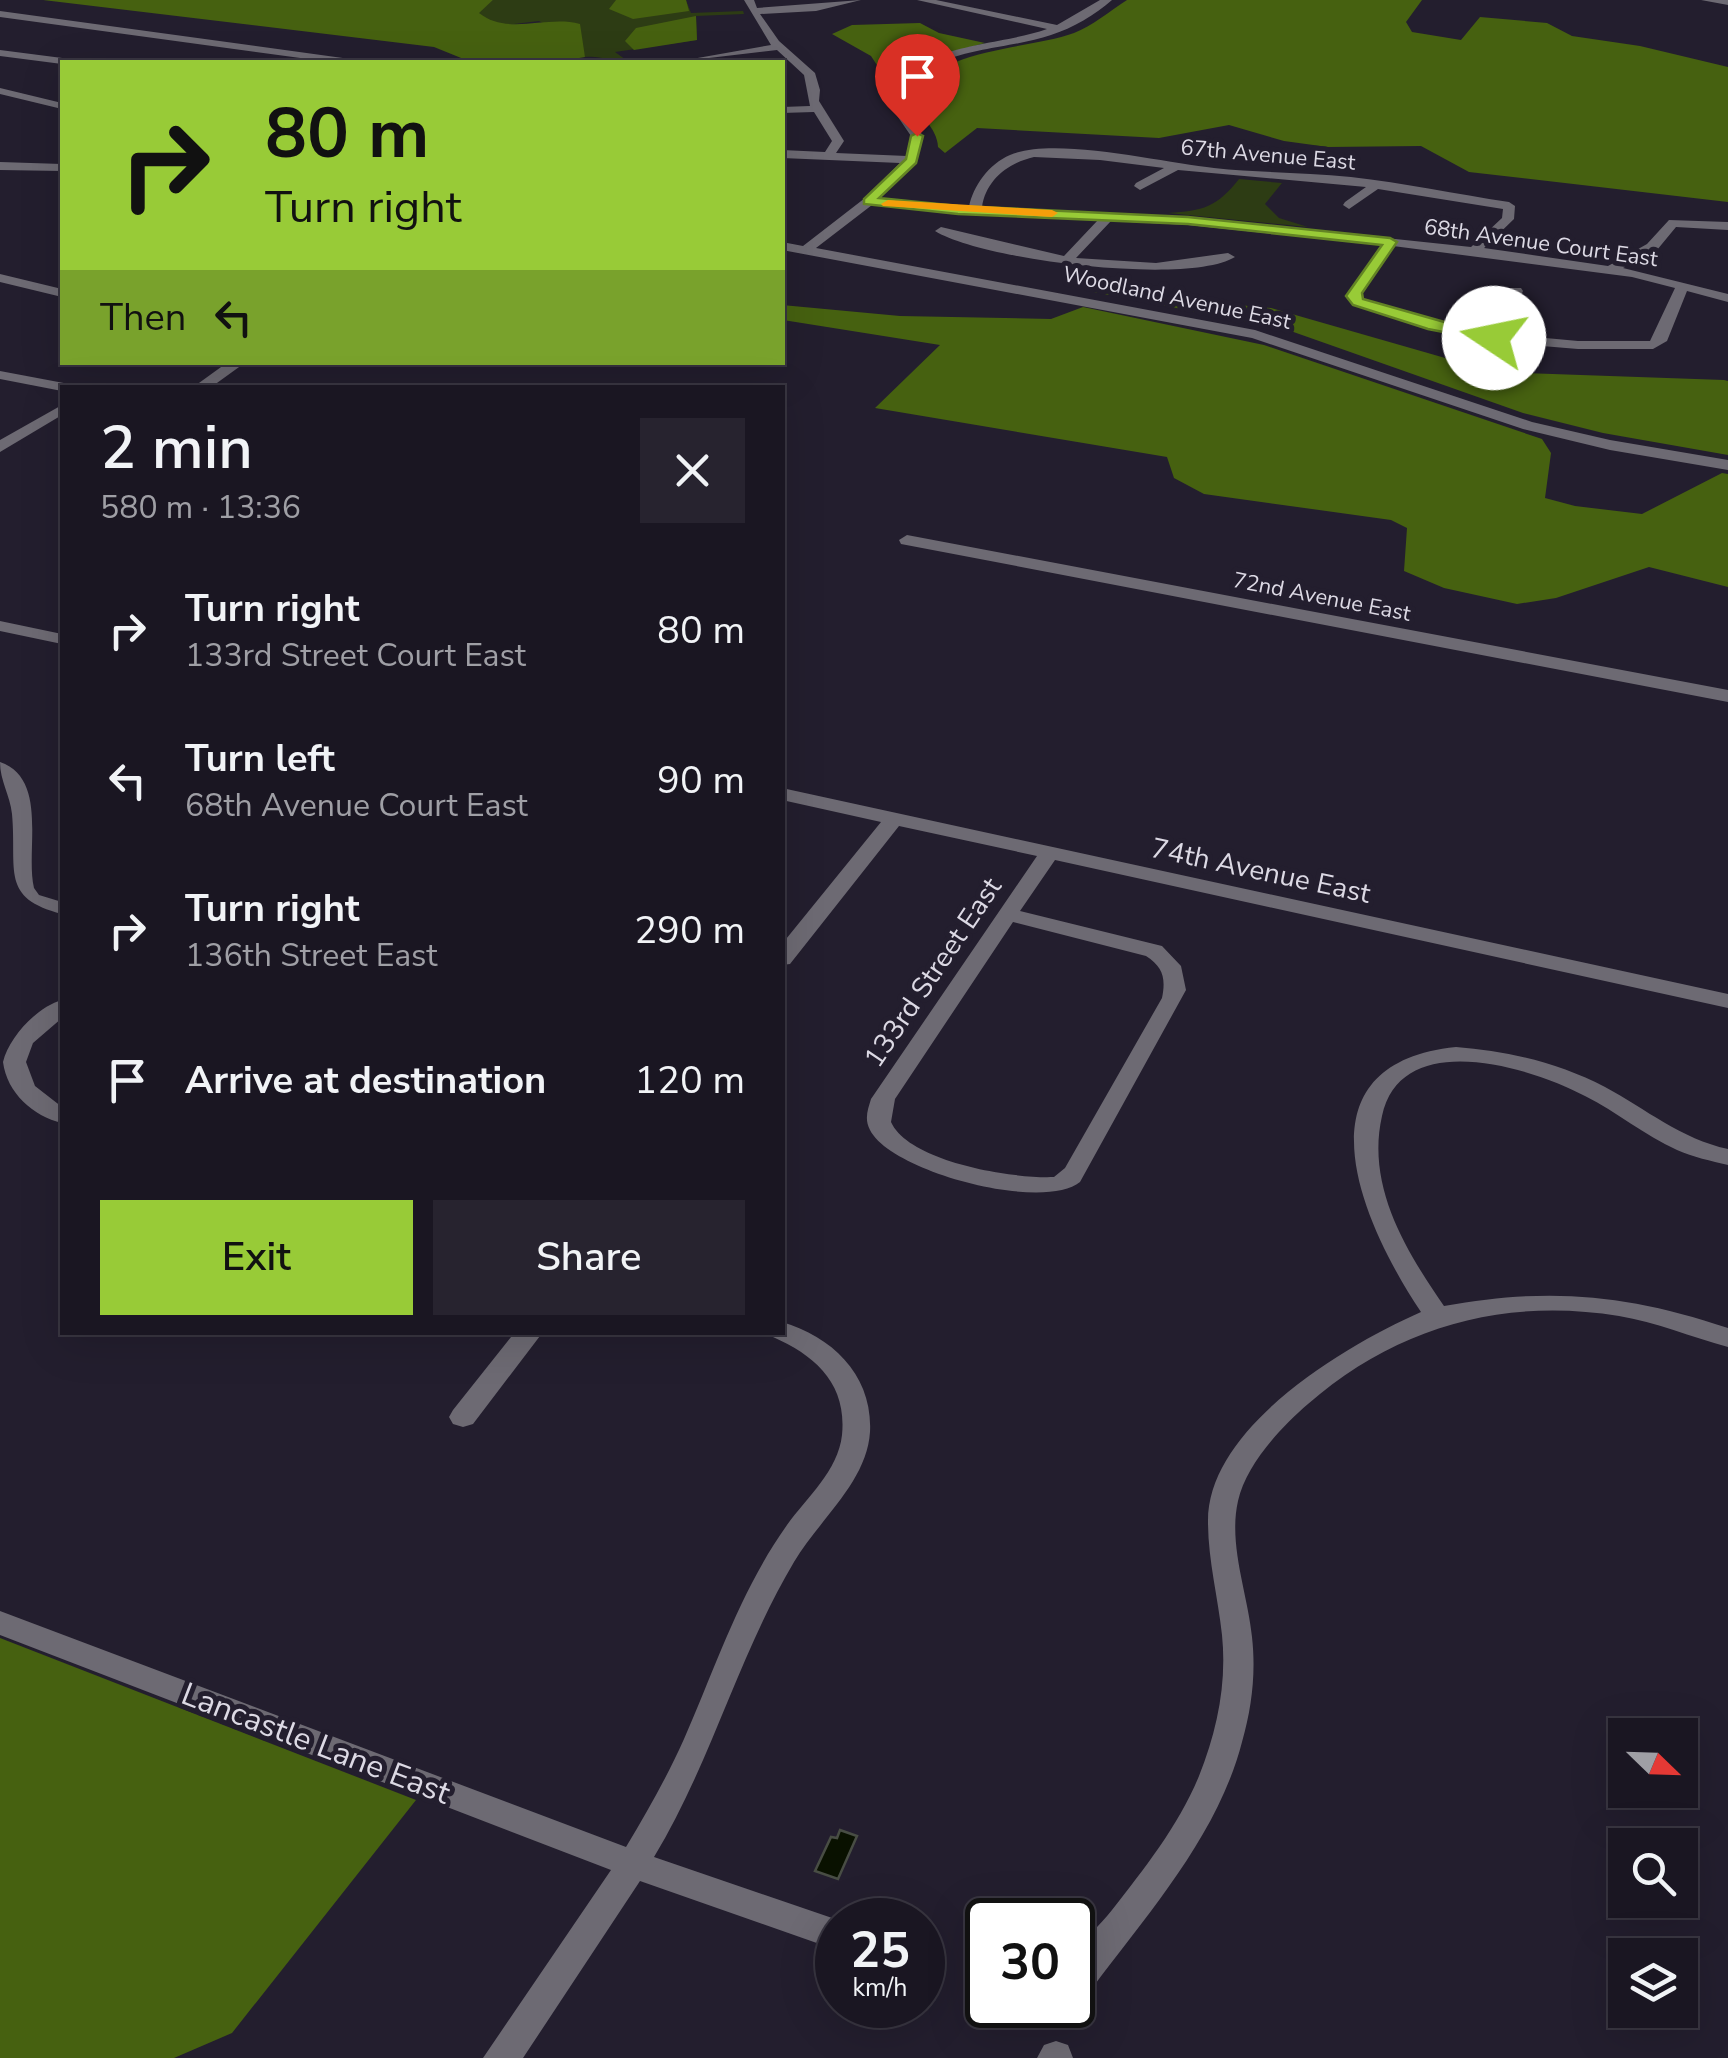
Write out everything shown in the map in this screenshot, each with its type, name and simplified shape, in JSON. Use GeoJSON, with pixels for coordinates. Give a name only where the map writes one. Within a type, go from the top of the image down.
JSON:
{"type":"FeatureCollection","features":[{"type":"Feature","properties":{"kind":"street"},"geometry":{"type":"LineString","coordinates":[[751,6],[816,8],[856,0]]}},
{"type":"Feature","properties":{"kind":"street"},"geometry":{"type":"LineString","coordinates":[[922,0],[1060,28]]}},
{"type":"Feature","properties":{"kind":"street"},"geometry":{"type":"LineString","coordinates":[[806,250],[912,160],[917,136],[893,101],[904,80],[953,56],[1060,28],[1107,0]]}},
{"type":"Feature","properties":{"kind":"street"},"geometry":{"type":"LineString","coordinates":[[1706,0],[1728,2]]}},
{"type":"Feature","properties":{"kind":"street"},"geometry":{"type":"LineString","coordinates":[[751,6],[778,48],[808,68],[816,88],[813,100],[838,141],[828,158]]}},
{"type":"Feature","properties":{"kind":"street"},"geometry":{"type":"LineString","coordinates":[[988,15],[1006,8]]}},
{"type":"Feature","properties":{"kind":"street"},"geometry":{"type":"LineString","coordinates":[[0,14],[320,60]]}},
{"type":"Feature","properties":{"kind":"street"},"geometry":{"type":"LineString","coordinates":[[694,60],[778,48]]}},
{"type":"Feature","properties":{"kind":"street"},"geometry":{"type":"LineString","coordinates":[[0,53],[60,61]]}},
{"type":"Feature","properties":{"kind":"street"},"geometry":{"type":"LineString","coordinates":[[0,91],[60,106]]}},
{"type":"Feature","properties":{"kind":"street"},"geometry":{"type":"LineString","coordinates":[[785,110],[817,109]]}},
{"type":"Feature","properties":{"kind":"street"},"geometry":{"type":"LineString","coordinates":[[785,154],[912,160]]}},
{"type":"Feature","properties":{"kind":"street","name":"67th Avenue East"},"geometry":{"type":"LineString","coordinates":[[975,211],[982,184],[1022,154],[1100,156],[1175,167],[1376,185],[1509,206],[1508,219],[1474,251]]}},
{"type":"Feature","properties":{"kind":"street"},"geometry":{"type":"LineString","coordinates":[[0,166],[60,168]]}},
{"type":"Feature","properties":{"kind":"street"},"geometry":{"type":"LineString","coordinates":[[1140,186],[1175,167]]}},
{"type":"Feature","properties":{"kind":"street"},"geometry":{"type":"LineString","coordinates":[[1350,205],[1376,185]]}},
{"type":"Feature","properties":{"kind":"street","name":"68th Avenue Court East"},"geometry":{"type":"LineString","coordinates":[[868,201],[975,211],[1110,216],[1474,251],[1611,269],[1728,298]]}},
{"type":"Feature","properties":{"kind":"street"},"geometry":{"type":"LineString","coordinates":[[1067,260],[1110,216]]}},
{"type":"Feature","properties":{"kind":"street"},"geometry":{"type":"LineString","coordinates":[[1611,269],[1652,246],[1673,222],[1728,226]]}},
{"type":"Feature","properties":{"kind":"street"},"geometry":{"type":"LineString","coordinates":[[941,231],[1067,260],[1175,266],[1228,257]]}},
{"type":"Feature","properties":{"kind":"street"},"geometry":{"type":"LineString","coordinates":[[1390,242],[1353,296],[1358,302],[1412,320],[1494,338],[1553,344],[1653,345],[1660,341],[1683,284]]}},
{"type":"Feature","properties":{"kind":"street","name":"Woodland Avenue East"},"geometry":{"type":"LineString","coordinates":[[785,246],[1255,334],[1528,426],[1610,446],[1728,465]]}},
{"type":"Feature","properties":{"kind":"street"},"geometry":{"type":"LineString","coordinates":[[0,278],[60,293]]}},
{"type":"Feature","properties":{"kind":"street"},"geometry":{"type":"LineString","coordinates":[[1494,338],[1516,291]]}},
{"type":"Feature","properties":{"kind":"street"},"geometry":{"type":"LineString","coordinates":[[204,385],[234,365]]}},
{"type":"Feature","properties":{"kind":"street"},"geometry":{"type":"LineString","coordinates":[[0,375],[60,386]]}},
{"type":"Feature","properties":{"kind":"street"},"geometry":{"type":"LineString","coordinates":[[0,446],[60,411]]}},
{"type":"Feature","properties":{"kind":"street","name":"72nd Avenue East"},"geometry":{"type":"LineString","coordinates":[[907,540],[1728,696]]}},
{"type":"Feature","properties":{"kind":"street"},"geometry":{"type":"LineString","coordinates":[[0,626],[60,639]]}},
{"type":"Feature","properties":{"kind":"street"},"geometry":{"type":"LineString","coordinates":[[0,768],[14,781],[22,808],[16,850],[17,881],[32,899],[60,907]]}},
{"type":"Feature","properties":{"kind":"street","name":"74th Avenue East"},"geometry":{"type":"LineString","coordinates":[[785,795],[1728,1001]]}},
{"type":"Feature","properties":{"kind":"street"},"geometry":{"type":"LineString","coordinates":[[785,955],[894,818]]}},
{"type":"Feature","properties":{"kind":"street","name":"133rd Street East"},"geometry":{"type":"LineString","coordinates":[[1006,914],[1154,951],[1168,961],[1177,981],[1173,998],[1067,1180],[1056,1185],[1012,1183],[929,1161],[894,1144],[881,1130],[878,1112],[883,1099],[1006,914],[1050,852]]}},
{"type":"Feature","properties":{"kind":"street"},"geometry":{"type":"LineString","coordinates":[[60,1009],[18,1051],[20,1075],[36,1103],[60,1115]]}},
{"type":"Feature","properties":{"kind":"street"},"geometry":{"type":"LineString","coordinates":[[1437,1316],[1389,1240],[1368,1179],[1368,1123],[1375,1096],[1391,1074],[1417,1060],[1475,1056],[1552,1073],[1598,1093],[1678,1143],[1728,1156]]}},
{"type":"Feature","properties":{"kind":"street"},"geometry":{"type":"LineString","coordinates":[[1095,1956],[1180,1844],[1211,1790],[1235,1709],[1240,1664],[1240,1636],[1222,1522],[1223,1500],[1260,1438],[1315,1380],[1374,1342],[1437,1316],[1499,1304],[1556,1299],[1612,1305],[1694,1325],[1728,1338]]}},
{"type":"Feature","properties":{"kind":"street"},"geometry":{"type":"LineString","coordinates":[[500,2058],[632,1864],[693,1754],[731,1653],[764,1588],[798,1531],[842,1471],[854,1443],[855,1406],[847,1377],[823,1351],[785,1332]]}},
{"type":"Feature","properties":{"kind":"street"},"geometry":{"type":"LineString","coordinates":[[462,1417],[528,1335]]}},
{"type":"Feature","properties":{"kind":"street","name":"Lancastle Lane East"},"geometry":{"type":"LineString","coordinates":[[0,1622],[632,1864],[815,1927]]}},
{"type":"Feature","properties":{"kind":"green space"},"geometry":{"type":"Polygon","coordinates":[[[43,0],[493,0],[479,13],[490,20],[580,24],[585,57],[466,60],[434,47],[43,0]]]}},
{"type":"Feature","properties":{"kind":"green space"},"geometry":{"type":"Polygon","coordinates":[[[493,0],[686,0],[691,13],[744,14],[696,16],[697,40],[615,52],[626,60],[613,60],[585,57],[581,44],[539,21],[506,25],[492,23],[478,13],[493,0]]]}},
{"type":"Feature","properties":{"kind":"green space"},"geometry":{"type":"Polygon","coordinates":[[[616,0],[686,0],[689,11],[633,19],[609,9],[616,0]]]}},
{"type":"Feature","properties":{"kind":"green space"},"geometry":{"type":"Polygon","coordinates":[[[1127,0],[1422,0],[1406,22],[1412,32],[1461,40],[1480,17],[1547,23],[1572,36],[1640,46],[1728,67],[1728,202],[1469,172],[1421,146],[1328,147],[1284,141],[1229,125],[1159,138],[977,128],[945,153],[938,147],[913,97],[925,81],[962,60],[1074,33],[1127,0]]]}},
{"type":"Feature","properties":{"kind":"green space"},"geometry":{"type":"Polygon","coordinates":[[[696,16],[697,40],[634,50],[625,41],[636,28],[696,16]]]}},
{"type":"Feature","properties":{"kind":"green space"},"geometry":{"type":"Polygon","coordinates":[[[920,23],[939,33],[985,43],[937,56],[886,79],[871,56],[832,34],[852,25],[920,23]]]}},
{"type":"Feature","properties":{"kind":"green space"},"geometry":{"type":"Polygon","coordinates":[[[1239,179],[1282,183],[1265,204],[1279,218],[1308,227],[1168,213],[1208,206],[1239,179]]]}},
{"type":"Feature","properties":{"kind":"green space"},"geometry":{"type":"Polygon","coordinates":[[[1094,292],[1271,308],[1494,372],[1728,381],[1728,455],[1603,433],[1523,413],[1285,329],[1094,292]]]}},
{"type":"Feature","properties":{"kind":"green space"},"geometry":{"type":"Polygon","coordinates":[[[785,305],[900,316],[1051,319],[1083,307],[1264,345],[1542,439],[1551,453],[1545,498],[1575,506],[1642,514],[1722,473],[1728,474],[1728,587],[1649,567],[1556,598],[1517,604],[1444,588],[1404,571],[1407,528],[1391,520],[1204,494],[1174,478],[1167,457],[875,408],[940,345],[785,320],[785,305]]]}},
{"type":"Feature","properties":{"kind":"green space"},"geometry":{"type":"Polygon","coordinates":[[[0,1638],[416,1800],[232,2033],[174,2058],[0,2058],[0,1638]]]}},
{"type":"Feature","properties":{"kind":"shaded area"},"geometry":{"type":"Polygon","coordinates":[[[840,1830],[857,1836],[838,1879],[815,1871],[831,1837],[837,1838],[840,1830]]]}},
{"type":"Feature","properties":{"kind":"slow traffic"},"geometry":{"type":"LineString","coordinates":[[888,204],[1052,213]]}},
{"type":"Feature","properties":{"kind":"route"},"geometry":{"type":"LineString","coordinates":[[917,136],[915,155],[903,172],[868,201],[924,208],[1188,220],[1390,242],[1355,292],[1353,296],[1358,302],[1433,326],[1494,338]]}}]}
